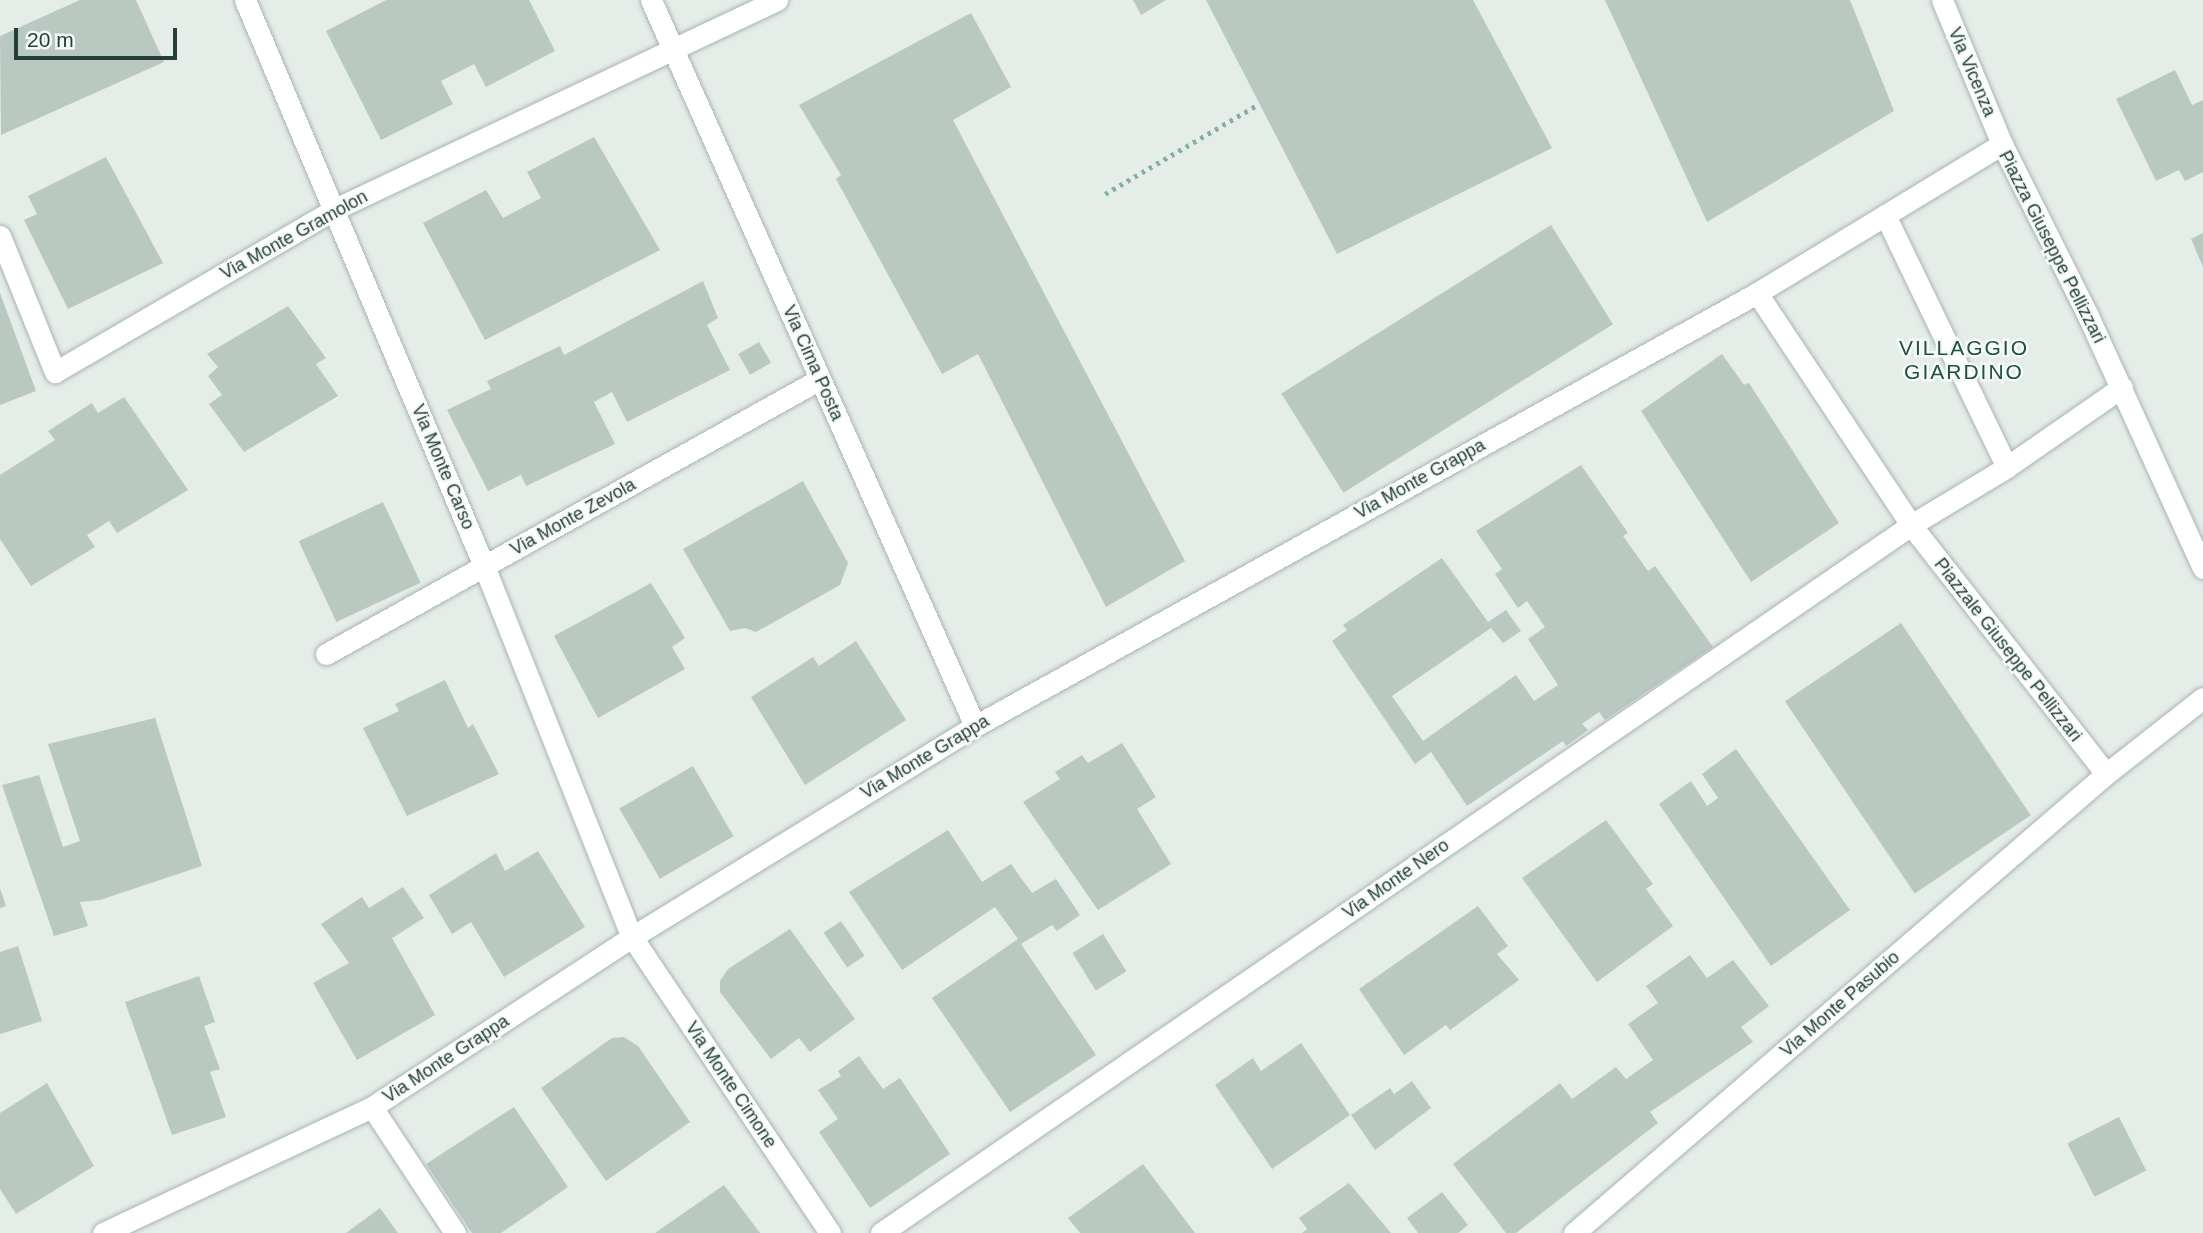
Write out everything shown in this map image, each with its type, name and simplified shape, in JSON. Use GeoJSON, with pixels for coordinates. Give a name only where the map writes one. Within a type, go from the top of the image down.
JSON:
{"type":"FeatureCollection","features":[{"type":"Feature","properties":{"kind":"street","name":"Via Monte Carso"},"geometry":{"type":"LineString","coordinates":[[245,0],[484,566],[632,937]]}},
{"type":"Feature","properties":{"kind":"street","name":"Via Cima Posta"},"geometry":{"type":"LineString","coordinates":[[651,0],[975,726]]}},
{"type":"Feature","properties":{"kind":"street","name":"Via Monte Gramolon"},"geometry":{"type":"LineString","coordinates":[[0,236],[55,372],[335,209],[777,0]]}},
{"type":"Feature","properties":{"kind":"street","name":"Via Vicenza"},"geometry":{"type":"LineString","coordinates":[[1942,0],[2002,144]]}},
{"type":"Feature","properties":{"kind":"street","name":"Piazza Giuseppe Pellizzari"},"geometry":{"type":"LineString","coordinates":[[1757,293],[2002,144],[2122,387],[2203,568]]}},
{"type":"Feature","properties":{"kind":"street"},"geometry":{"type":"LineString","coordinates":[[1885,215],[2007,467]]}},
{"type":"Feature","properties":{"kind":"street","name":"Piazzale Giuseppe Pellizzari"},"geometry":{"type":"LineString","coordinates":[[1757,293],[1911,525],[2105,774]]}},
{"type":"Feature","properties":{"kind":"street","name":"Via Monte Grappa"},"geometry":{"type":"LineString","coordinates":[[103,1233],[372,1107],[632,937],[975,726],[1757,293]]}},
{"type":"Feature","properties":{"kind":"street","name":"Via Monte Zevola"},"geometry":{"type":"LineString","coordinates":[[326,654],[820,379]]}},
{"type":"Feature","properties":{"kind":"street"},"geometry":{"type":"LineString","coordinates":[[1911,525],[2007,467],[2122,387]]}},
{"type":"Feature","properties":{"kind":"street","name":"Via Monte Nero"},"geometry":{"type":"LineString","coordinates":[[881,1233],[1911,525]]}},
{"type":"Feature","properties":{"kind":"street"},"geometry":{"type":"LineString","coordinates":[[2105,774],[2203,698]]}},
{"type":"Feature","properties":{"kind":"street","name":"Via Monte Pasubio"},"geometry":{"type":"LineString","coordinates":[[1574,1233],[2105,774]]}},
{"type":"Feature","properties":{"kind":"street","name":"Via Monte Cimone"},"geometry":{"type":"LineString","coordinates":[[632,937],[830,1233]]}},
{"type":"Feature","properties":{"kind":"street"},"geometry":{"type":"LineString","coordinates":[[372,1107],[455,1233]]}},
{"type":"Feature","properties":{"kind":"path"},"geometry":{"type":"LineString","coordinates":[[1105,194],[1259,104]]}},
{"type":"Feature","properties":{"kind":"building"},"geometry":{"type":"Polygon","coordinates":[[[80,0],[136,0],[164,62],[1,135],[0,36],[80,0]]]}},
{"type":"Feature","properties":{"kind":"building"},"geometry":{"type":"Polygon","coordinates":[[[386,0],[529,0],[555,51],[486,87],[474,64],[441,81],[453,104],[381,140],[326,31],[386,0]]]}},
{"type":"Feature","properties":{"kind":"building"},"geometry":{"type":"Polygon","coordinates":[[[1133,0],[1166,0],[1141,15],[1133,0]]]}},
{"type":"Feature","properties":{"kind":"building"},"geometry":{"type":"Polygon","coordinates":[[[1206,0],[1473,0],[1552,148],[1337,254],[1206,0]]]}},
{"type":"Feature","properties":{"kind":"building"},"geometry":{"type":"Polygon","coordinates":[[[1605,0],[1850,0],[1894,111],[1707,222],[1605,0]]]}},
{"type":"Feature","properties":{"kind":"building"},"geometry":{"type":"Polygon","coordinates":[[[971,13],[1011,87],[953,120],[1185,561],[1106,607],[978,354],[942,374],[836,179],[841,175],[799,105],[971,13]]]}},
{"type":"Feature","properties":{"kind":"building"},"geometry":{"type":"Polygon","coordinates":[[[2175,70],[2192,105],[2203,100],[2203,172],[2185,181],[2179,170],[2156,181],[2116,99],[2175,70]]]}},
{"type":"Feature","properties":{"kind":"building"},"geometry":{"type":"Polygon","coordinates":[[[594,137],[660,250],[485,340],[423,223],[486,190],[503,218],[541,198],[527,172],[594,137]]]}},
{"type":"Feature","properties":{"kind":"building"},"geometry":{"type":"Polygon","coordinates":[[[106,157],[163,263],[68,309],[24,220],[37,214],[28,196],[106,157]]]}},
{"type":"Feature","properties":{"kind":"building"},"geometry":{"type":"Polygon","coordinates":[[[1551,225],[1613,324],[1343,493],[1281,394],[1551,225]]]}},
{"type":"Feature","properties":{"kind":"building"},"geometry":{"type":"Polygon","coordinates":[[[2203,233],[2203,267],[2191,239],[2203,233]]]}},
{"type":"Feature","properties":{"kind":"building"},"geometry":{"type":"Polygon","coordinates":[[[703,281],[718,318],[707,325],[730,370],[627,422],[612,392],[594,402],[615,444],[526,486],[521,475],[488,491],[447,410],[491,389],[487,381],[560,346],[564,355],[703,281]]]}},
{"type":"Feature","properties":{"kind":"building"},"geometry":{"type":"Polygon","coordinates":[[[0,293],[36,391],[0,405],[0,293]]]}},
{"type":"Feature","properties":{"kind":"building"},"geometry":{"type":"Polygon","coordinates":[[[288,306],[326,358],[316,364],[338,396],[244,452],[209,404],[222,395],[208,376],[218,367],[207,354],[288,306]]]}},
{"type":"Feature","properties":{"kind":"building"},"geometry":{"type":"Polygon","coordinates":[[[759,342],[771,363],[750,375],[738,354],[759,342]]]}},
{"type":"Feature","properties":{"kind":"building"},"geometry":{"type":"Polygon","coordinates":[[[1722,354],[1744,385],[1749,383],[1839,523],[1751,582],[1641,411],[1722,354]]]}},
{"type":"Feature","properties":{"kind":"building"},"geometry":{"type":"Polygon","coordinates":[[[124,397],[188,490],[117,533],[109,521],[87,535],[95,547],[31,586],[0,539],[0,475],[55,440],[48,431],[92,403],[98,413],[124,397]]]}},
{"type":"Feature","properties":{"kind":"building"},"geometry":{"type":"Polygon","coordinates":[[[1581,465],[1628,533],[1623,536],[1648,571],[1655,566],[1713,647],[1605,720],[1599,712],[1582,724],[1588,730],[1566,746],[1563,741],[1467,806],[1431,752],[1415,764],[1332,641],[1347,630],[1343,625],[1442,558],[1488,622],[1506,610],[1521,631],[1503,643],[1491,628],[1392,696],[1423,741],[1516,675],[1534,701],[1558,685],[1528,639],[1545,627],[1527,601],[1518,608],[1495,574],[1502,569],[1476,531],[1581,465]]]}},
{"type":"Feature","properties":{"kind":"building"},"geometry":{"type":"Polygon","coordinates":[[[803,481],[848,563],[840,585],[756,632],[745,628],[730,631],[683,549],[803,481]]]}},
{"type":"Feature","properties":{"kind":"building"},"geometry":{"type":"Polygon","coordinates":[[[383,502],[421,583],[336,622],[299,541],[383,502]]]}},
{"type":"Feature","properties":{"kind":"building"},"geometry":{"type":"Polygon","coordinates":[[[651,583],[685,638],[672,647],[685,669],[598,718],[554,636],[651,583]]]}},
{"type":"Feature","properties":{"kind":"building"},"geometry":{"type":"Polygon","coordinates":[[[1901,623],[2031,815],[1915,894],[1785,701],[1901,623]]]}},
{"type":"Feature","properties":{"kind":"building"},"geometry":{"type":"Polygon","coordinates":[[[856,641],[906,720],[805,785],[751,697],[813,657],[819,666],[856,641]]]}},
{"type":"Feature","properties":{"kind":"building"},"geometry":{"type":"Polygon","coordinates":[[[445,680],[468,728],[473,724],[499,774],[407,816],[363,728],[399,711],[395,704],[445,680]]]}},
{"type":"Feature","properties":{"kind":"building"},"geometry":{"type":"Polygon","coordinates":[[[155,718],[202,866],[100,900],[80,902],[88,926],[54,936],[2,785],[39,775],[63,847],[80,841],[48,744],[155,718]]]}},
{"type":"Feature","properties":{"kind":"building"},"geometry":{"type":"Polygon","coordinates":[[[1122,743],[1156,797],[1137,809],[1171,864],[1098,910],[1023,802],[1060,779],[1055,772],[1082,755],[1088,763],[1122,743]]]}},
{"type":"Feature","properties":{"kind":"building"},"geometry":{"type":"Polygon","coordinates":[[[1736,749],[1850,910],[1771,966],[1659,804],[1691,781],[1707,806],[1718,798],[1702,774],[1736,749]]]}},
{"type":"Feature","properties":{"kind":"building"},"geometry":{"type":"Polygon","coordinates":[[[693,766],[734,836],[660,879],[619,809],[693,766]]]}},
{"type":"Feature","properties":{"kind":"building"},"geometry":{"type":"Polygon","coordinates":[[[1606,820],[1653,884],[1646,889],[1673,926],[1597,982],[1522,878],[1606,820]]]}},
{"type":"Feature","properties":{"kind":"building"},"geometry":{"type":"Polygon","coordinates":[[[948,830],[982,882],[1011,864],[1032,893],[1056,879],[1080,915],[1057,931],[1052,925],[1021,944],[1096,1055],[1010,1112],[932,998],[1018,939],[995,907],[902,970],[849,892],[948,830]]]}},
{"type":"Feature","properties":{"kind":"building"},"geometry":{"type":"Polygon","coordinates":[[[538,851],[585,927],[504,977],[471,922],[452,934],[429,895],[496,853],[505,871],[538,851]]]}},
{"type":"Feature","properties":{"kind":"building"},"geometry":{"type":"Polygon","coordinates":[[[403,887],[424,918],[392,938],[435,1015],[357,1060],[313,983],[349,963],[321,924],[362,897],[369,908],[403,887]]]}},
{"type":"Feature","properties":{"kind":"building"},"geometry":{"type":"Polygon","coordinates":[[[0,888],[6,906],[0,908],[0,888]]]}},
{"type":"Feature","properties":{"kind":"building"},"geometry":{"type":"Polygon","coordinates":[[[1478,906],[1508,946],[1497,954],[1519,980],[1450,1030],[1446,1025],[1404,1055],[1359,989],[1478,906]]]}},
{"type":"Feature","properties":{"kind":"building"},"geometry":{"type":"Polygon","coordinates":[[[841,921],[864,956],[847,968],[824,933],[841,921]]]}},
{"type":"Feature","properties":{"kind":"building"},"geometry":{"type":"Polygon","coordinates":[[[790,929],[855,1019],[810,1052],[799,1038],[771,1059],[720,992],[720,981],[728,969],[790,929]]]}},
{"type":"Feature","properties":{"kind":"building"},"geometry":{"type":"Polygon","coordinates":[[[1103,934],[1126,971],[1096,990],[1072,953],[1103,934]]]}},
{"type":"Feature","properties":{"kind":"building"},"geometry":{"type":"Polygon","coordinates":[[[18,946],[42,1021],[0,1034],[0,952],[18,946]]]}},
{"type":"Feature","properties":{"kind":"building"},"geometry":{"type":"Polygon","coordinates":[[[1690,955],[1707,978],[1733,960],[1769,1006],[1741,1027],[1753,1042],[1650,1112],[1658,1123],[1516,1233],[1506,1233],[1453,1164],[1560,1083],[1572,1099],[1616,1067],[1626,1079],[1653,1060],[1628,1024],[1658,1003],[1646,986],[1690,955]]]}},
{"type":"Feature","properties":{"kind":"building"},"geometry":{"type":"Polygon","coordinates":[[[199,976],[215,1022],[204,1026],[220,1069],[210,1072],[226,1117],[172,1135],[125,1002],[199,976]]]}},
{"type":"Feature","properties":{"kind":"building"},"geometry":{"type":"Polygon","coordinates":[[[624,1037],[638,1046],[690,1122],[606,1181],[541,1088],[612,1038],[624,1037]]]}},
{"type":"Feature","properties":{"kind":"building"},"geometry":{"type":"Polygon","coordinates":[[[1301,1043],[1350,1115],[1272,1169],[1215,1085],[1253,1058],[1261,1071],[1301,1043]]]}},
{"type":"Feature","properties":{"kind":"building"},"geometry":{"type":"Polygon","coordinates":[[[859,1056],[883,1089],[900,1078],[950,1154],[870,1208],[819,1132],[838,1119],[818,1090],[841,1076],[838,1071],[859,1056]]]}},
{"type":"Feature","properties":{"kind":"building"},"geometry":{"type":"Polygon","coordinates":[[[1412,1081],[1431,1108],[1375,1150],[1351,1115],[1390,1088],[1394,1094],[1412,1081]]]}},
{"type":"Feature","properties":{"kind":"building"},"geometry":{"type":"Polygon","coordinates":[[[47,1083],[94,1166],[16,1214],[0,1189],[0,1113],[47,1083]]]}},
{"type":"Feature","properties":{"kind":"building"},"geometry":{"type":"Polygon","coordinates":[[[514,1107],[568,1187],[501,1233],[472,1233],[426,1164],[514,1107]]]}},
{"type":"Feature","properties":{"kind":"building"},"geometry":{"type":"Polygon","coordinates":[[[2119,1117],[2146,1170],[2095,1197],[2067,1143],[2119,1117]]]}},
{"type":"Feature","properties":{"kind":"building"},"geometry":{"type":"Polygon","coordinates":[[[1143,1164],[1195,1233],[1080,1233],[1068,1218],[1143,1164]]]}},
{"type":"Feature","properties":{"kind":"building"},"geometry":{"type":"Polygon","coordinates":[[[1349,1183],[1391,1233],[1302,1233],[1307,1229],[1299,1218],[1349,1183]]]}},
{"type":"Feature","properties":{"kind":"building"},"geometry":{"type":"Polygon","coordinates":[[[724,1185],[760,1233],[655,1233],[724,1185]]]}},
{"type":"Feature","properties":{"kind":"building"},"geometry":{"type":"Polygon","coordinates":[[[1442,1192],[1468,1225],[1458,1233],[1418,1233],[1407,1218],[1442,1192]]]}},
{"type":"Feature","properties":{"kind":"building"},"geometry":{"type":"Polygon","coordinates":[[[380,1208],[398,1233],[346,1233],[380,1208]]]}},
{"type":"Feature","properties":{"kind":"district","name":"VILLAGGIO GIARDINO"},"geometry":{"type":"Point","coordinates":[1964,360]}}]}
